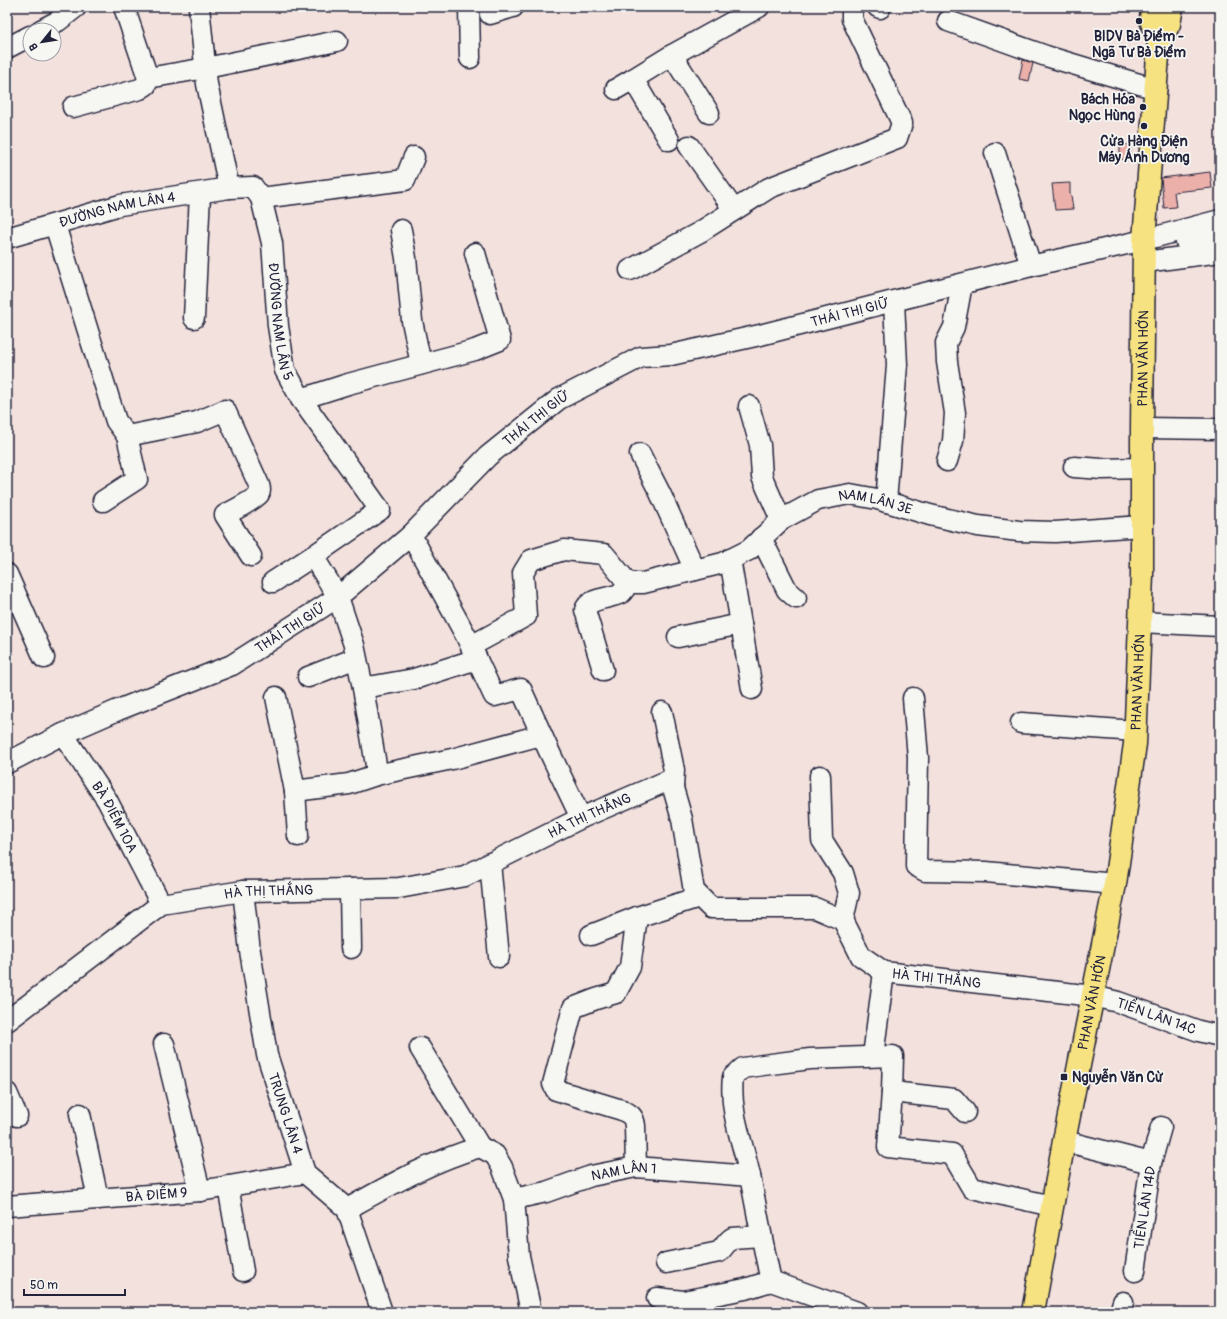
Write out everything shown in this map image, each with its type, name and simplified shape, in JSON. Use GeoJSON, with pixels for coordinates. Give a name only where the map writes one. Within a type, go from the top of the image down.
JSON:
{"type":"FeatureCollection","features":[{"type":"Feature","properties":{"kind":"main road","name":"PHAN VĂN HỚN"},"geometry":{"type":"LineString","coordinates":[[1033,1312],[1064,1141],[1115,884],[1135,744],[1142,574],[1142,428],[1145,262],[1154,243],[1156,89],[1159,43],[1151,20],[1156,8]]}},
{"type":"Feature","properties":{"kind":"street"},"geometry":{"type":"LineString","coordinates":[[56,22],[76,7]]}},
{"type":"Feature","properties":{"kind":"street"},"geometry":{"type":"LineString","coordinates":[[73,107],[140,89],[146,85],[148,78],[124,7]]}},
{"type":"Feature","properties":{"kind":"street"},"geometry":{"type":"LineString","coordinates":[[199,7],[208,84],[229,188],[253,187],[261,198],[406,180],[414,157]]}},
{"type":"Feature","properties":{"kind":"street"},"geometry":{"type":"LineString","coordinates":[[469,7],[470,58]]}},
{"type":"Feature","properties":{"kind":"street"},"geometry":{"type":"LineString","coordinates":[[490,14],[513,7]]}},
{"type":"Feature","properties":{"kind":"street"},"geometry":{"type":"LineString","coordinates":[[616,89],[672,55],[759,7]]}},
{"type":"Feature","properties":{"kind":"street"},"geometry":{"type":"LineString","coordinates":[[630,270],[700,232],[769,188],[897,138],[902,123],[852,19],[852,7]]}},
{"type":"Feature","properties":{"kind":"street"},"geometry":{"type":"LineString","coordinates":[[948,21],[1046,56],[1156,89]]}},
{"type":"Feature","properties":{"kind":"street"},"geometry":{"type":"LineString","coordinates":[[7,48],[22,40]]}},
{"type":"Feature","properties":{"kind":"street"},"geometry":{"type":"LineString","coordinates":[[148,78],[206,68],[337,41]]}},
{"type":"Feature","properties":{"kind":"street"},"geometry":{"type":"LineString","coordinates":[[672,55],[709,113]]}},
{"type":"Feature","properties":{"kind":"street"},"geometry":{"type":"LineString","coordinates":[[633,80],[669,140]]}},
{"type":"Feature","properties":{"kind":"street"},"geometry":{"type":"LineString","coordinates":[[689,146],[734,210]]}},
{"type":"Feature","properties":{"kind":"street"},"geometry":{"type":"LineString","coordinates":[[995,153],[1031,266]]}},
{"type":"Feature","properties":{"kind":"street","name":"ĐƯỜNG NAM LÂN 4"},"geometry":{"type":"LineString","coordinates":[[7,238],[120,205],[200,194],[229,188]]}},
{"type":"Feature","properties":{"kind":"street"},"geometry":{"type":"LineString","coordinates":[[194,318],[200,194]]}},
{"type":"Feature","properties":{"kind":"street","name":"ĐƯỜNG NAM LÂN 5"},"geometry":{"type":"LineString","coordinates":[[261,198],[272,244],[278,326],[284,370],[301,399],[380,510],[273,582]]}},
{"type":"Feature","properties":{"kind":"street"},"geometry":{"type":"LineString","coordinates":[[1154,243],[1220,220]]}},
{"type":"Feature","properties":{"kind":"street"},"geometry":{"type":"LineString","coordinates":[[55,225],[116,420],[127,436],[137,480],[103,501]]}},
{"type":"Feature","properties":{"kind":"street"},"geometry":{"type":"LineString","coordinates":[[401,230],[406,258],[412,321],[421,364]]}},
{"type":"Feature","properties":{"kind":"street"},"geometry":{"type":"LineString","coordinates":[[1154,243],[1220,236]]}},
{"type":"Feature","properties":{"kind":"street","name":"THÁI THỊ GIỮ"},"geometry":{"type":"LineString","coordinates":[[7,762],[63,734],[118,710],[232,665],[338,597],[411,535],[488,456],[559,400],[641,358],[671,355],[718,345],[894,302],[1031,266],[1154,243]]}},
{"type":"Feature","properties":{"kind":"street"},"geometry":{"type":"LineString","coordinates":[[1145,262],[1220,252]]}},
{"type":"Feature","properties":{"kind":"street"},"geometry":{"type":"LineString","coordinates":[[301,399],[348,384],[475,350],[500,340],[475,253]]}},
{"type":"Feature","properties":{"kind":"street"},"geometry":{"type":"LineString","coordinates":[[947,461],[953,441],[955,413],[947,362],[946,343],[954,326],[962,284]]}},
{"type":"Feature","properties":{"kind":"street"},"geometry":{"type":"LineString","coordinates":[[886,502],[897,365],[894,302]]}},
{"type":"Feature","properties":{"kind":"street"},"geometry":{"type":"LineString","coordinates":[[750,406],[762,455],[760,467],[762,477],[781,520]]}},
{"type":"Feature","properties":{"kind":"street"},"geometry":{"type":"LineString","coordinates":[[127,436],[197,422],[225,410],[261,490],[259,494],[226,515],[251,556]]}},
{"type":"Feature","properties":{"kind":"street"},"geometry":{"type":"LineString","coordinates":[[1142,428],[1220,429]]}},
{"type":"Feature","properties":{"kind":"street"},"geometry":{"type":"LineString","coordinates":[[640,454],[660,493],[695,570]]}},
{"type":"Feature","properties":{"kind":"street"},"geometry":{"type":"LineString","coordinates":[[1074,467],[1102,470],[1142,468]]}},
{"type":"Feature","properties":{"kind":"street","name":"NAM LÂN 3E"},"geometry":{"type":"LineString","coordinates":[[628,583],[642,582],[724,563],[749,550],[781,520],[818,500],[850,494],[971,525],[1019,531],[1055,532],[1142,526]]}},
{"type":"Feature","properties":{"kind":"street"},"geometry":{"type":"LineString","coordinates":[[411,535],[474,653],[494,696],[521,689],[541,735],[581,818]]}},
{"type":"Feature","properties":{"kind":"street"},"geometry":{"type":"LineString","coordinates":[[762,538],[787,590],[796,598]]}},
{"type":"Feature","properties":{"kind":"street"},"geometry":{"type":"LineString","coordinates":[[363,688],[414,679],[474,653],[526,616],[523,573],[530,560],[564,550],[604,554],[628,583],[622,593],[591,603],[587,605],[585,610],[603,670]]}},
{"type":"Feature","properties":{"kind":"street"},"geometry":{"type":"LineString","coordinates":[[313,556],[338,597],[354,645],[363,688],[376,765],[376,775]]}},
{"type":"Feature","properties":{"kind":"street"},"geometry":{"type":"LineString","coordinates":[[730,559],[752,689]]}},
{"type":"Feature","properties":{"kind":"street"},"geometry":{"type":"LineString","coordinates":[[7,574],[44,658]]}},
{"type":"Feature","properties":{"kind":"street"},"geometry":{"type":"LineString","coordinates":[[1140,622],[1220,626]]}},
{"type":"Feature","properties":{"kind":"street"},"geometry":{"type":"LineString","coordinates":[[678,637],[741,624]]}},
{"type":"Feature","properties":{"kind":"street"},"geometry":{"type":"LineString","coordinates":[[308,677],[356,658]]}},
{"type":"Feature","properties":{"kind":"street"},"geometry":{"type":"LineString","coordinates":[[276,697],[295,791],[298,836]]}},
{"type":"Feature","properties":{"kind":"street"},"geometry":{"type":"LineString","coordinates":[[913,698],[918,758],[916,866],[925,871],[986,872],[1115,884]]}},
{"type":"Feature","properties":{"kind":"street"},"geometry":{"type":"LineString","coordinates":[[662,712],[674,770],[673,788],[682,819],[694,891],[711,908],[815,908],[843,920],[849,893],[843,873],[822,840],[820,776]]}},
{"type":"Feature","properties":{"kind":"street"},"geometry":{"type":"LineString","coordinates":[[1021,723],[1136,731]]}},
{"type":"Feature","properties":{"kind":"street","name":"BÀ ĐIỂM 10A"},"geometry":{"type":"LineString","coordinates":[[63,734],[107,800],[161,904]]}},
{"type":"Feature","properties":{"kind":"street"},"geometry":{"type":"LineString","coordinates":[[295,791],[349,784],[376,775],[452,759],[541,735]]}},
{"type":"Feature","properties":{"kind":"street","name":"HÀ THỊ THẮNG"},"geometry":{"type":"LineString","coordinates":[[7,1021],[161,904],[243,891],[399,888],[464,876],[581,818],[667,781],[673,788]]}},
{"type":"Feature","properties":{"kind":"street"},"geometry":{"type":"LineString","coordinates":[[490,863],[499,957]]}},
{"type":"Feature","properties":{"kind":"street"},"geometry":{"type":"LineString","coordinates":[[350,889],[351,948]]}},
{"type":"Feature","properties":{"kind":"street","name":"TRUNG LÂN 4"},"geometry":{"type":"LineString","coordinates":[[243,891],[250,950],[267,1055],[305,1173],[347,1208]]}},
{"type":"Feature","properties":{"kind":"street"},"geometry":{"type":"LineString","coordinates":[[591,935],[637,917],[699,897]]}},
{"type":"Feature","properties":{"kind":"street"},"geometry":{"type":"LineString","coordinates":[[636,1167],[635,1120],[631,1115],[622,1110],[556,1090],[553,1084],[573,1008],[616,993],[630,968],[637,917]]}},
{"type":"Feature","properties":{"kind":"street","name":"HÀ THỊ THẮNG"},"geometry":{"type":"LineString","coordinates":[[843,920],[861,956],[884,972],[1093,996]]}},
{"type":"Feature","properties":{"kind":"street"},"geometry":{"type":"LineString","coordinates":[[873,1056],[884,972]]}},
{"type":"Feature","properties":{"kind":"street","name":"TIỀN LÂN 14C"},"geometry":{"type":"LineString","coordinates":[[1093,996],[1118,1002],[1199,1031],[1220,1036]]}},
{"type":"Feature","properties":{"kind":"street"},"geometry":{"type":"LineString","coordinates":[[164,1044],[200,1191]]}},
{"type":"Feature","properties":{"kind":"street"},"geometry":{"type":"LineString","coordinates":[[420,1048],[480,1146],[495,1155],[502,1168],[514,1199],[520,1256],[531,1312]]}},
{"type":"Feature","properties":{"kind":"street"},"geometry":{"type":"LineString","coordinates":[[771,1281],[750,1176],[736,1125],[732,1091],[733,1077],[743,1068],[810,1059],[893,1056],[888,1147],[952,1154],[972,1188],[1052,1206]]}},
{"type":"Feature","properties":{"kind":"street"},"geometry":{"type":"LineString","coordinates":[[892,1092],[954,1099],[965,1112]]}},
{"type":"Feature","properties":{"kind":"street"},"geometry":{"type":"LineString","coordinates":[[7,1093],[17,1116]]}},
{"type":"Feature","properties":{"kind":"street"},"geometry":{"type":"LineString","coordinates":[[80,1114],[98,1199]]}},
{"type":"Feature","properties":{"kind":"street"},"geometry":{"type":"LineString","coordinates":[[1151,1163],[1161,1127]]}},
{"type":"Feature","properties":{"kind":"street","name":"TIỀN LÂN 14D"},"geometry":{"type":"LineString","coordinates":[[1064,1141],[1151,1163],[1135,1271]]}},
{"type":"Feature","properties":{"kind":"street"},"geometry":{"type":"LineString","coordinates":[[382,1312],[347,1208],[406,1176],[457,1153],[480,1146]]}},
{"type":"Feature","properties":{"kind":"street","name":"NAM LÂN 1"},"geometry":{"type":"LineString","coordinates":[[514,1199],[546,1192],[591,1176],[636,1167],[750,1176]]}},
{"type":"Feature","properties":{"kind":"street","name":"BÀ ĐIỂM 9"},"geometry":{"type":"LineString","coordinates":[[7,1206],[200,1191],[305,1173]]}},
{"type":"Feature","properties":{"kind":"street"},"geometry":{"type":"LineString","coordinates":[[228,1186],[243,1271]]}},
{"type":"Feature","properties":{"kind":"street"},"geometry":{"type":"LineString","coordinates":[[666,1263],[719,1252],[723,1249],[728,1240],[732,1238],[761,1236]]}},
{"type":"Feature","properties":{"kind":"street"},"geometry":{"type":"LineString","coordinates":[[657,1298],[683,1301],[745,1289],[771,1281],[834,1308],[857,1312]]}},
{"type":"Feature","properties":{"kind":"building"},"geometry":{"type":"Polygon","coordinates":[[[1023,60],[1033,63],[1029,81],[1019,79],[1023,60]]]}},
{"type":"Feature","properties":{"kind":"building"},"geometry":{"type":"Polygon","coordinates":[[[1120,144],[1131,145],[1130,160],[1120,159],[1120,144]]]}},
{"type":"Feature","properties":{"kind":"building"},"geometry":{"type":"Polygon","coordinates":[[[1210,172],[1212,188],[1174,192],[1176,207],[1164,208],[1161,178],[1210,172]]]}},
{"type":"Feature","properties":{"kind":"building"},"geometry":{"type":"Polygon","coordinates":[[[1070,183],[1070,195],[1073,209],[1055,210],[1052,184],[1070,183]]]}},
{"type":"Feature","properties":{"kind":"place","name":"BIDV Bà Điểm - Ngã Tư Bà Điểm"},"geometry":{"type":"Point","coordinates":[1139,21]}},
{"type":"Feature","properties":{"kind":"place","name":"Bách Hóa Ngọc Hùng"},"geometry":{"type":"Point","coordinates":[1143,107]}},
{"type":"Feature","properties":{"kind":"place","name":"Cửa Hàng Điện Máy Ánh Dương"},"geometry":{"type":"Point","coordinates":[1144,126]}},
{"type":"Feature","properties":{"kind":"place","name":"Nguyễn Văn Cừ"},"geometry":{"type":"Point","coordinates":[1064,1077]}}]}
